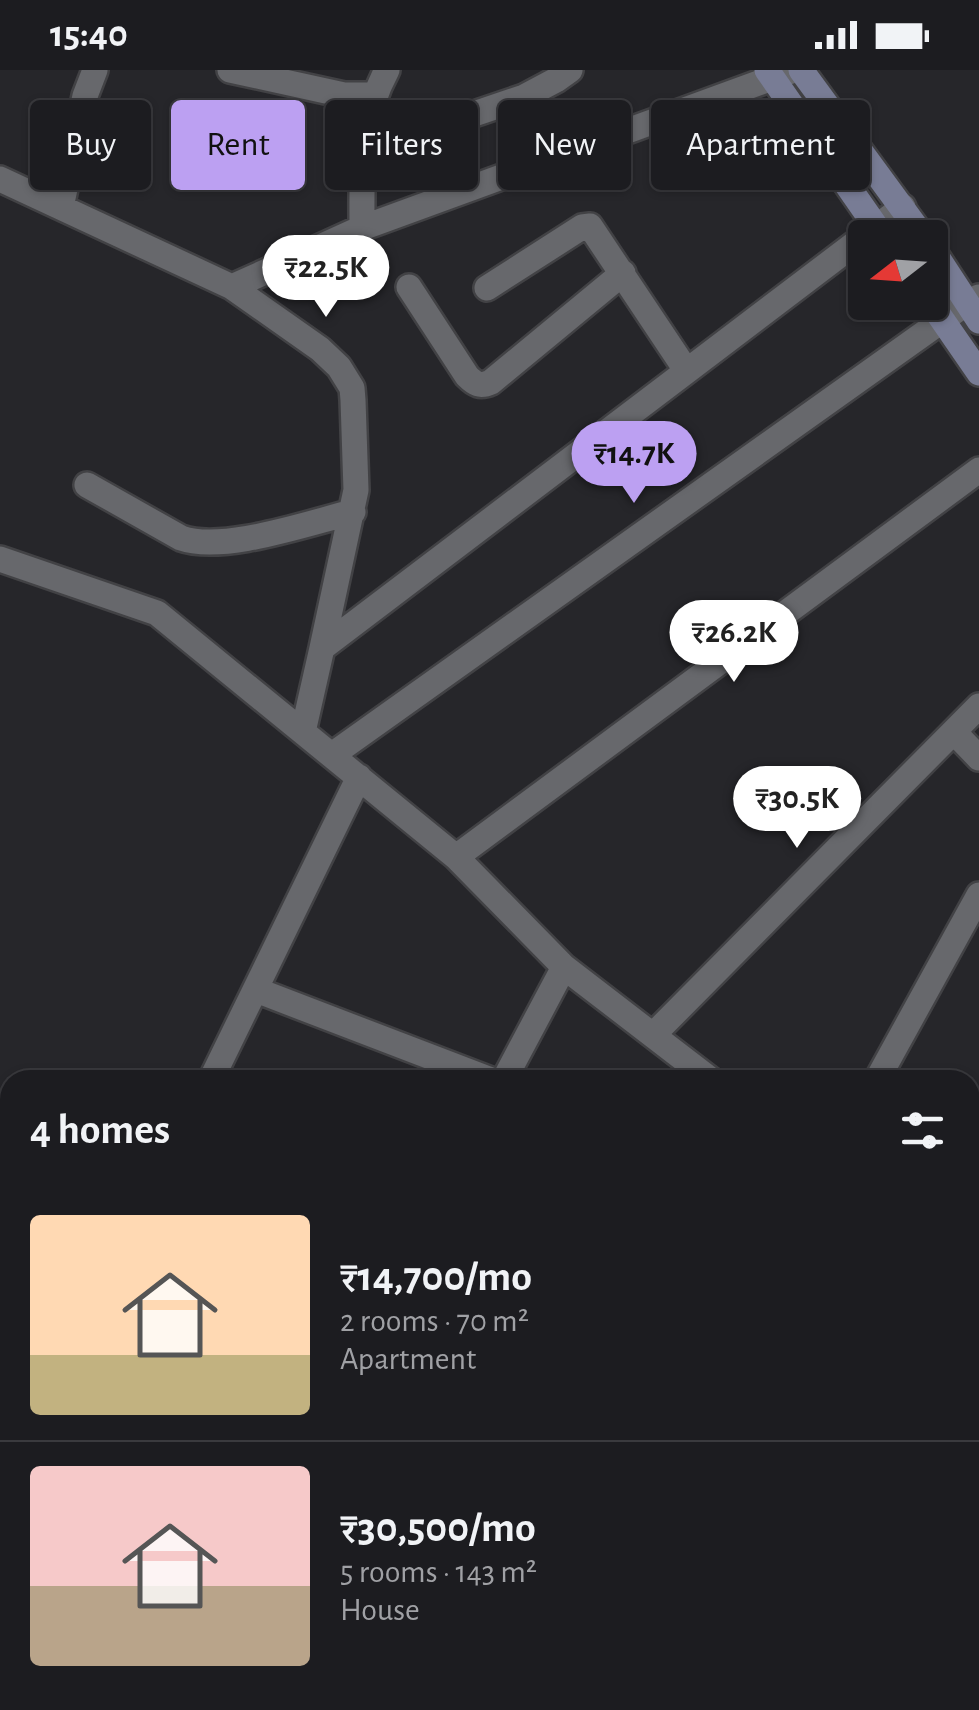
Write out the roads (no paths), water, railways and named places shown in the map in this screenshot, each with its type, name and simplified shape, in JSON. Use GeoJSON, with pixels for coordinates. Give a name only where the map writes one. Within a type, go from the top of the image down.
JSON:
{"type":"FeatureCollection","features":[{"type":"Feature","properties":{"kind":"main road"},"geometry":{"type":"LineString","coordinates":[[784,72],[912,220]]}},
{"type":"Feature","properties":{"kind":"main road"},"geometry":{"type":"LineString","coordinates":[[784,72],[874,220]]}},
{"type":"Feature","properties":{"kind":"main road"},"geometry":{"type":"LineString","coordinates":[[948,270],[975,307]]}},
{"type":"Feature","properties":{"kind":"main road"},"geometry":{"type":"LineString","coordinates":[[942,320],[979,373]]}},
{"type":"Feature","properties":{"kind":"street"},"geometry":{"type":"LineString","coordinates":[[62,208],[85,96],[95,70]]}},
{"type":"Feature","properties":{"kind":"street"},"geometry":{"type":"LineString","coordinates":[[230,70],[344,95],[373,95]]}},
{"type":"Feature","properties":{"kind":"street"},"geometry":{"type":"LineString","coordinates":[[372,100],[387,70]]}},
{"type":"Feature","properties":{"kind":"street"},"geometry":{"type":"LineString","coordinates":[[478,113],[524,97],[570,70]]}},
{"type":"Feature","properties":{"kind":"street"},"geometry":{"type":"LineString","coordinates":[[232,287],[362,228],[784,72]]}},
{"type":"Feature","properties":{"kind":"street"},"geometry":{"type":"LineString","coordinates":[[0,179],[232,287],[320,349],[347,377],[352,388],[357,474],[303,732]]}},
{"type":"Feature","properties":{"kind":"street"},"geometry":{"type":"LineString","coordinates":[[362,190],[362,228]]}},
{"type":"Feature","properties":{"kind":"street"},"geometry":{"type":"LineString","coordinates":[[892,220],[904,208]]}},
{"type":"Feature","properties":{"kind":"street"},"geometry":{"type":"LineString","coordinates":[[486,288],[586,226],[594,229],[686,370]]}},
{"type":"Feature","properties":{"kind":"street"},"geometry":{"type":"LineString","coordinates":[[322,648],[686,370],[848,255]]}},
{"type":"Feature","properties":{"kind":"street"},"geometry":{"type":"LineString","coordinates":[[408,288],[466,376],[484,385],[623,273]]}},
{"type":"Feature","properties":{"kind":"street"},"geometry":{"type":"LineString","coordinates":[[948,310],[975,307]]}},
{"type":"Feature","properties":{"kind":"street"},"geometry":{"type":"LineString","coordinates":[[332,755],[925,320]]}},
{"type":"Feature","properties":{"kind":"street"},"geometry":{"type":"LineString","coordinates":[[456,857],[979,470]]}},
{"type":"Feature","properties":{"kind":"street"},"geometry":{"type":"LineString","coordinates":[[87,485],[194,542],[235,541],[352,512]]}},
{"type":"Feature","properties":{"kind":"street"},"geometry":{"type":"LineString","coordinates":[[0,558],[157,613],[456,857],[564,967],[698,1070]]}},
{"type":"Feature","properties":{"kind":"street"},"geometry":{"type":"LineString","coordinates":[[653,1035],[979,706]]}},
{"type":"Feature","properties":{"kind":"street"},"geometry":{"type":"LineString","coordinates":[[954,732],[979,758]]}},
{"type":"Feature","properties":{"kind":"street"},"geometry":{"type":"LineString","coordinates":[[217,1070],[359,777]]}},
{"type":"Feature","properties":{"kind":"street"},"geometry":{"type":"LineString","coordinates":[[883,1070],[979,895]]}},
{"type":"Feature","properties":{"kind":"street"},"geometry":{"type":"LineString","coordinates":[[509,1070],[564,967]]}},
{"type":"Feature","properties":{"kind":"street"},"geometry":{"type":"LineString","coordinates":[[256,990],[465,1070]]}}]}
